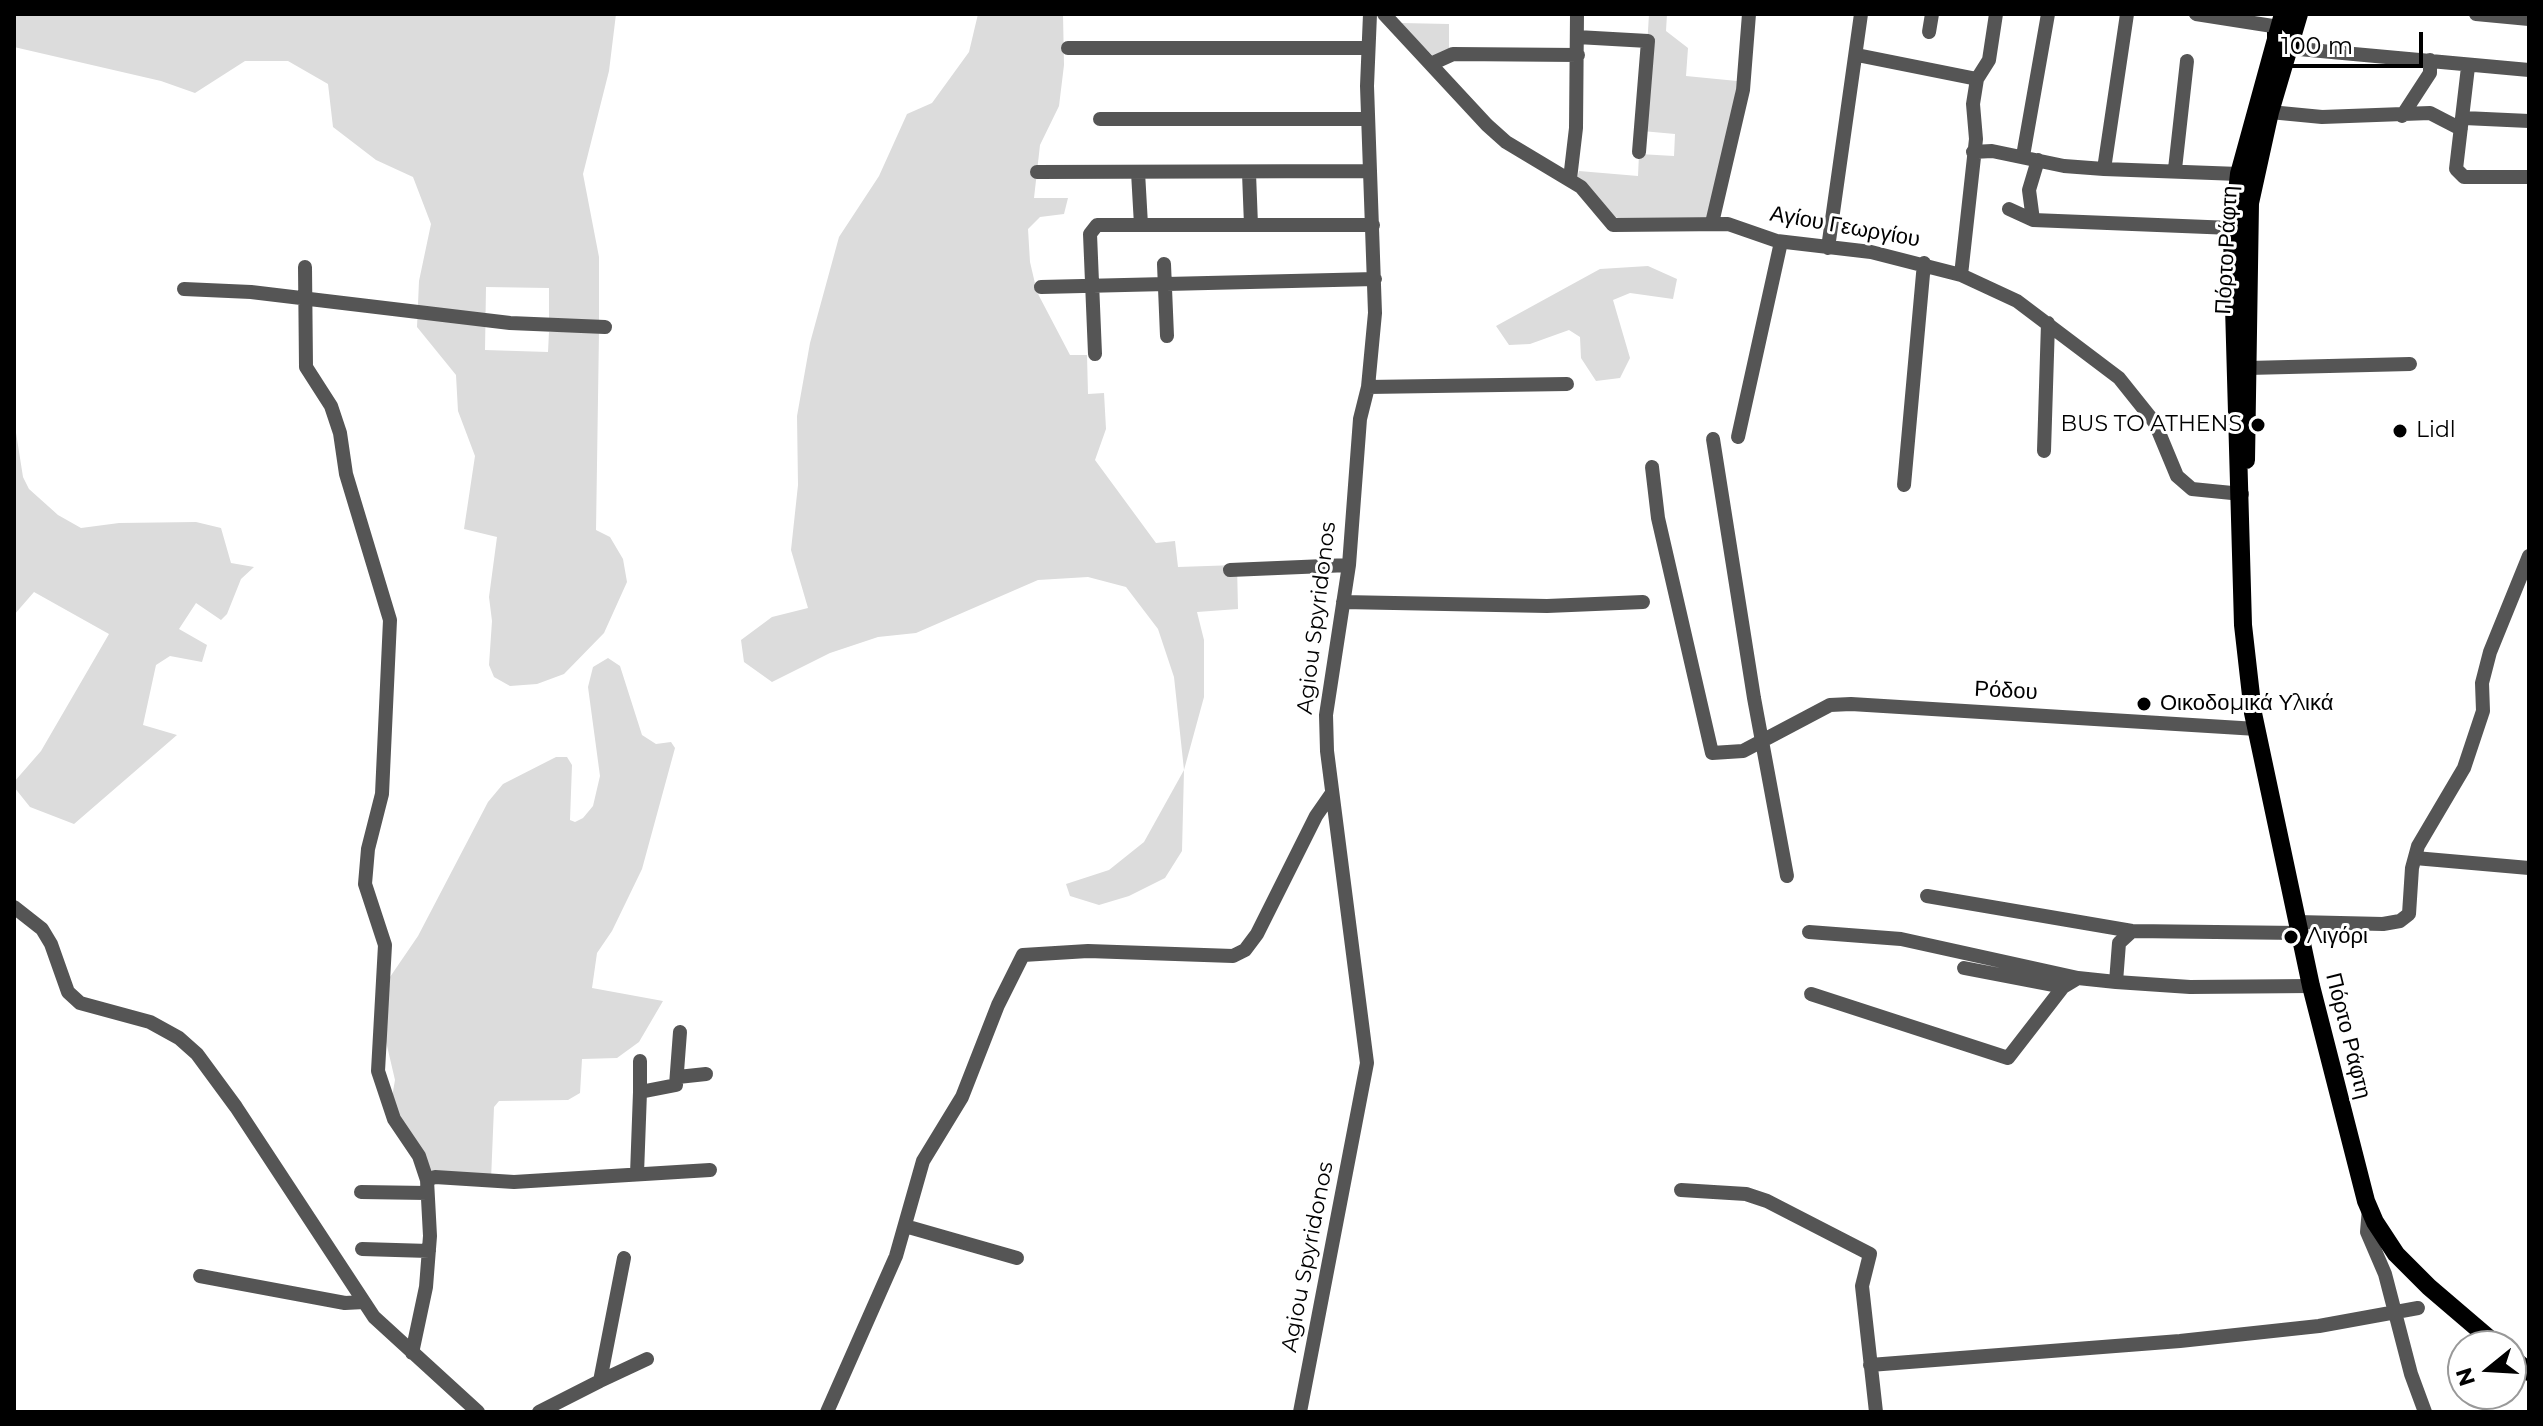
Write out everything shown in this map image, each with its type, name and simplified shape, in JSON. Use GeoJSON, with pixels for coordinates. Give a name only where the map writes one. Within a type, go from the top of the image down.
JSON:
{"type":"FeatureCollection","features":[{"type":"Feature","properties":{"kind":"main road","name":"Πόρτο Ράφτη"},"geometry":{"type":"LineString","coordinates":[[2242,494],[2249,433],[2248,217],[2270,112],[2299,14]]}},
{"type":"Feature","properties":{"kind":"main road","name":"Πόρτο Ράφτη"},"geometry":{"type":"LineString","coordinates":[[2281,21],[2239,174],[2232,228],[2235,432],[2242,494],[2243,625],[2257,729],[2311,986],[2356,1173],[2385,1239],[2401,1259],[2480,1330]]}},
{"type":"Feature","properties":{"kind":"street"},"geometry":{"type":"LineString","coordinates":[[1570,179],[1576,128],[1577,14]]}},
{"type":"Feature","properties":{"kind":"street"},"geometry":{"type":"LineString","coordinates":[[1712,223],[1743,90],[1749,14]]}},
{"type":"Feature","properties":{"kind":"street"},"geometry":{"type":"LineString","coordinates":[[1828,248],[1861,14]]}},
{"type":"Feature","properties":{"kind":"street"},"geometry":{"type":"LineString","coordinates":[[1929,32],[1932,14]]}},
{"type":"Feature","properties":{"kind":"street"},"geometry":{"type":"LineString","coordinates":[[1961,275],[1977,79],[1989,60],[1996,14]]}},
{"type":"Feature","properties":{"kind":"street"},"geometry":{"type":"LineString","coordinates":[[2023,156],[2048,14]]}},
{"type":"Feature","properties":{"kind":"street"},"geometry":{"type":"LineString","coordinates":[[2104,169],[2127,14]]}},
{"type":"Feature","properties":{"kind":"street"},"geometry":{"type":"LineString","coordinates":[[2196,14],[2281,21]]}},
{"type":"Feature","properties":{"kind":"street"},"geometry":{"type":"LineString","coordinates":[[2486,14],[2529,19]]}},
{"type":"Feature","properties":{"kind":"street","name":"Αγίου Γεωργίου"},"geometry":{"type":"LineString","coordinates":[[1378,17],[1433,63],[1506,142],[1570,179],[1613,225],[1728,224],[1781,242],[1924,263],[1961,275],[2017,301],[2119,378],[2155,423],[2171,465],[2184,482],[2202,493],[2242,494]]}},
{"type":"Feature","properties":{"kind":"street","name":"Agiou Spyridonos"},"geometry":{"type":"LineString","coordinates":[[1300,1412],[1367,1063],[1332,793],[1326,715],[1349,565],[1360,419],[1368,387],[1375,279],[1368,48],[1378,17]]}},
{"type":"Feature","properties":{"kind":"street"},"geometry":{"type":"LineString","coordinates":[[1577,37],[1648,41],[1639,152]]}},
{"type":"Feature","properties":{"kind":"street"},"geometry":{"type":"LineString","coordinates":[[1068,48],[1368,48]]}},
{"type":"Feature","properties":{"kind":"street"},"geometry":{"type":"LineString","coordinates":[[2288,48],[2430,60],[2468,67],[2529,70]]}},
{"type":"Feature","properties":{"kind":"street"},"geometry":{"type":"LineString","coordinates":[[1433,63],[1453,54],[1578,55]]}},
{"type":"Feature","properties":{"kind":"street"},"geometry":{"type":"LineString","coordinates":[[1857,55],[1977,79]]}},
{"type":"Feature","properties":{"kind":"street"},"geometry":{"type":"LineString","coordinates":[[2402,116],[2430,73],[2430,60]]}},
{"type":"Feature","properties":{"kind":"street"},"geometry":{"type":"LineString","coordinates":[[2175,169],[2187,61]]}},
{"type":"Feature","properties":{"kind":"street"},"geometry":{"type":"LineString","coordinates":[[2468,67],[2456,169],[2464,177],[2529,177]]}},
{"type":"Feature","properties":{"kind":"street"},"geometry":{"type":"LineString","coordinates":[[2270,112],[2322,117],[2430,113],[2462,124],[2529,121]]}},
{"type":"Feature","properties":{"kind":"street"},"geometry":{"type":"LineString","coordinates":[[1100,119],[1368,119]]}},
{"type":"Feature","properties":{"kind":"street"},"geometry":{"type":"LineString","coordinates":[[1973,152],[2023,156],[2104,169],[2175,169],[2239,174]]}},
{"type":"Feature","properties":{"kind":"street"},"geometry":{"type":"LineString","coordinates":[[2033,220],[2029,190],[2038,160]]}},
{"type":"Feature","properties":{"kind":"street"},"geometry":{"type":"LineString","coordinates":[[1037,172],[1370,171]]}},
{"type":"Feature","properties":{"kind":"street"},"geometry":{"type":"LineString","coordinates":[[1138,172],[1141,225]]}},
{"type":"Feature","properties":{"kind":"street"},"geometry":{"type":"LineString","coordinates":[[1249,173],[1251,225]]}},
{"type":"Feature","properties":{"kind":"street"},"geometry":{"type":"LineString","coordinates":[[2009,209],[2033,220],[2232,228]]}},
{"type":"Feature","properties":{"kind":"street"},"geometry":{"type":"LineString","coordinates":[[1095,354],[1092,228],[1141,225],[1373,225]]}},
{"type":"Feature","properties":{"kind":"street"},"geometry":{"type":"LineString","coordinates":[[1738,437],[1781,242]]}},
{"type":"Feature","properties":{"kind":"street"},"geometry":{"type":"LineString","coordinates":[[1904,485],[1924,263]]}},
{"type":"Feature","properties":{"kind":"street"},"geometry":{"type":"LineString","coordinates":[[1164,264],[1167,336]]}},
{"type":"Feature","properties":{"kind":"street"},"geometry":{"type":"LineString","coordinates":[[305,267],[306,367],[331,406],[340,433],[346,474],[388,608],[382,794],[365,869],[365,884],[385,945],[378,1071],[394,1119],[419,1156],[427,1187],[429,1251],[426,1287],[412,1353]]}},
{"type":"Feature","properties":{"kind":"street"},"geometry":{"type":"LineString","coordinates":[[1041,287],[1375,279]]}},
{"type":"Feature","properties":{"kind":"street"},"geometry":{"type":"LineString","coordinates":[[184,289],[303,298],[510,323],[605,327]]}},
{"type":"Feature","properties":{"kind":"street"},"geometry":{"type":"LineString","coordinates":[[2044,451],[2048,323]]}},
{"type":"Feature","properties":{"kind":"street"},"geometry":{"type":"LineString","coordinates":[[2248,368],[2410,364]]}},
{"type":"Feature","properties":{"kind":"street"},"geometry":{"type":"LineString","coordinates":[[1368,387],[1567,384]]}},
{"type":"Feature","properties":{"kind":"street"},"geometry":{"type":"LineString","coordinates":[[1713,439],[1762,743],[1787,876]]}},
{"type":"Feature","properties":{"kind":"street","name":"Ρόδου"},"geometry":{"type":"LineString","coordinates":[[1652,467],[1658,518],[1712,753],[1724,755],[1762,743],[1830,705],[1851,704],[2257,729]]}},
{"type":"Feature","properties":{"kind":"street"},"geometry":{"type":"LineString","coordinates":[[1927,896],[2132,931],[2400,921],[2409,914],[2415,858],[2430,823],[2464,768],[2483,711],[2482,683],[2490,652],[2529,556]]}},
{"type":"Feature","properties":{"kind":"street"},"geometry":{"type":"LineString","coordinates":[[1230,570],[1349,565]]}},
{"type":"Feature","properties":{"kind":"street"},"geometry":{"type":"LineString","coordinates":[[1343,602],[1547,606],[1643,602]]}},
{"type":"Feature","properties":{"kind":"street"},"geometry":{"type":"LineString","coordinates":[[827,1412],[891,1268],[923,1161],[962,1097],[998,1005],[1023,955],[1088,951],[1233,956],[1245,950],[1262,927],[1316,816],[1332,793]]}},
{"type":"Feature","properties":{"kind":"street"},"geometry":{"type":"LineString","coordinates":[[2415,858],[2529,868]]}},
{"type":"Feature","properties":{"kind":"street"},"geometry":{"type":"LineString","coordinates":[[14,907],[42,929],[51,944],[68,992],[80,1003],[150,1022],[179,1038],[197,1054],[236,1107],[364,1302],[412,1353],[478,1412]]}},
{"type":"Feature","properties":{"kind":"street"},"geometry":{"type":"LineString","coordinates":[[2116,982],[2119,943],[2132,931]]}},
{"type":"Feature","properties":{"kind":"street"},"geometry":{"type":"LineString","coordinates":[[1809,932],[1901,939],[2078,978],[2190,987],[2311,986]]}},
{"type":"Feature","properties":{"kind":"street"},"geometry":{"type":"LineString","coordinates":[[1964,968],[2063,987]]}},
{"type":"Feature","properties":{"kind":"street"},"geometry":{"type":"LineString","coordinates":[[1811,994],[2008,1058],[2063,987],[2078,978]]}},
{"type":"Feature","properties":{"kind":"street"},"geometry":{"type":"LineString","coordinates":[[640,1092],[671,1089],[678,1077],[680,1032]]}},
{"type":"Feature","properties":{"kind":"street"},"geometry":{"type":"LineString","coordinates":[[637,1174],[640,1061]]}},
{"type":"Feature","properties":{"kind":"street"},"geometry":{"type":"LineString","coordinates":[[678,1077],[706,1074]]}},
{"type":"Feature","properties":{"kind":"street"},"geometry":{"type":"LineString","coordinates":[[361,1192],[427,1187],[435,1177],[493,1183],[710,1170]]}},
{"type":"Feature","properties":{"kind":"street"},"geometry":{"type":"LineString","coordinates":[[1681,1190],[1746,1194],[1767,1201],[1870,1254],[1862,1286],[1876,1412]]}},
{"type":"Feature","properties":{"kind":"street"},"geometry":{"type":"LineString","coordinates":[[2369,1208],[2367,1232],[2385,1274],[2394,1315],[2425,1412]]}},
{"type":"Feature","properties":{"kind":"street"},"geometry":{"type":"LineString","coordinates":[[905,1226],[1017,1258]]}},
{"type":"Feature","properties":{"kind":"street"},"geometry":{"type":"LineString","coordinates":[[362,1249],[429,1251]]}},
{"type":"Feature","properties":{"kind":"street"},"geometry":{"type":"LineString","coordinates":[[600,1381],[624,1258]]}},
{"type":"Feature","properties":{"kind":"street"},"geometry":{"type":"LineString","coordinates":[[2385,1274],[2401,1259]]}},
{"type":"Feature","properties":{"kind":"street"},"geometry":{"type":"LineString","coordinates":[[200,1276],[345,1303],[364,1302]]}},
{"type":"Feature","properties":{"kind":"street"},"geometry":{"type":"LineString","coordinates":[[1870,1365],[2165,1342],[2394,1315],[2418,1308]]}},
{"type":"Feature","properties":{"kind":"street"},"geometry":{"type":"LineString","coordinates":[[539,1412],[647,1359]]}},
{"type":"Feature","properties":{"kind":"shaded area"},"geometry":{"type":"Polygon","coordinates":[[[14,14],[616,14],[609,71],[583,174],[599,257],[599,323],[549,323],[549,288],[486,287],[485,350],[548,352],[549,332],[599,332],[596,530],[610,537],[623,559],[627,582],[604,633],[564,674],[537,684],[510,686],[494,677],[489,665],[492,621],[489,597],[497,537],[464,529],[475,456],[458,411],[456,375],[417,327],[419,281],[431,224],[413,177],[376,160],[333,127],[328,84],[288,61],[245,61],[195,93],[161,81],[14,47],[14,14]]]}},
{"type":"Feature","properties":{"kind":"shaded area"},"geometry":{"type":"Polygon","coordinates":[[[978,14],[1063,14],[1064,65],[1059,106],[1040,145],[1034,198],[1068,198],[1064,214],[1040,217],[1028,229],[1030,262],[1037,292],[1070,355],[1087,355],[1088,394],[1104,393],[1106,429],[1095,460],[1156,543],[1175,541],[1178,567],[1237,565],[1238,609],[1197,612],[1204,640],[1204,697],[1184,770],[1174,677],[1158,629],[1126,587],[1088,577],[1038,580],[916,633],[878,637],[830,653],[772,682],[744,662],[741,640],[772,617],[808,608],[791,550],[798,485],[797,416],[810,343],[839,237],[879,176],[907,114],[932,103],[969,52],[978,14]]]}},
{"type":"Feature","properties":{"kind":"shaded area"},"geometry":{"type":"Polygon","coordinates":[[[1649,14],[1667,14],[1666,31],[1688,48],[1686,76],[1737,81],[1733,114],[1708,218],[1626,220],[1611,216],[1577,178],[1579,171],[1638,176],[1639,154],[1674,156],[1675,134],[1642,131],[1649,14]]]}},
{"type":"Feature","properties":{"kind":"shaded area"},"geometry":{"type":"Polygon","coordinates":[[[1401,23],[1449,24],[1449,50],[1433,56],[1401,23]]]}},
{"type":"Feature","properties":{"kind":"shaded area"},"geometry":{"type":"Polygon","coordinates":[[[1648,266],[1677,279],[1673,299],[1630,293],[1613,300],[1630,358],[1620,378],[1596,381],[1581,358],[1580,337],[1569,330],[1530,344],[1509,345],[1496,326],[1600,269],[1648,266]]]}},
{"type":"Feature","properties":{"kind":"shaded area"},"geometry":{"type":"Polygon","coordinates":[[[14,420],[23,477],[29,489],[58,515],[81,528],[119,523],[196,522],[221,528],[231,563],[254,567],[241,579],[227,614],[221,620],[196,603],[179,629],[207,645],[202,662],[170,656],[156,665],[143,725],[177,735],[74,824],[30,807],[14,787],[14,782],[41,751],[109,634],[34,592],[14,615],[14,420]]]}},
{"type":"Feature","properties":{"kind":"shaded area"},"geometry":{"type":"Polygon","coordinates":[[[608,658],[620,666],[642,735],[656,744],[671,742],[675,748],[642,869],[612,931],[597,953],[592,988],[663,1001],[639,1042],[617,1058],[582,1059],[580,1093],[568,1100],[499,1101],[494,1107],[491,1180],[431,1173],[391,1103],[395,1080],[384,1033],[390,977],[418,936],[488,802],[503,784],[556,757],[567,757],[572,765],[570,820],[575,822],[583,818],[593,806],[600,776],[588,687],[593,667],[608,658]]]}},
{"type":"Feature","properties":{"kind":"shaded area"},"geometry":{"type":"Polygon","coordinates":[[[1184,770],[1182,851],[1165,878],[1129,896],[1099,905],[1070,896],[1066,884],[1109,870],[1144,842],[1184,770]]]}},
{"type":"Feature","properties":{"kind":"place","name":"BUS TO ATHENS"},"geometry":{"type":"Point","coordinates":[2258,425]}},
{"type":"Feature","properties":{"kind":"place","name":"Lidl"},"geometry":{"type":"Point","coordinates":[2400,431]}},
{"type":"Feature","properties":{"kind":"place","name":"Οικοδομικά Υλικά"},"geometry":{"type":"Point","coordinates":[2144,704]}},
{"type":"Feature","properties":{"kind":"place","name":"Λιγόρι"},"geometry":{"type":"Point","coordinates":[2291,937]}}]}
